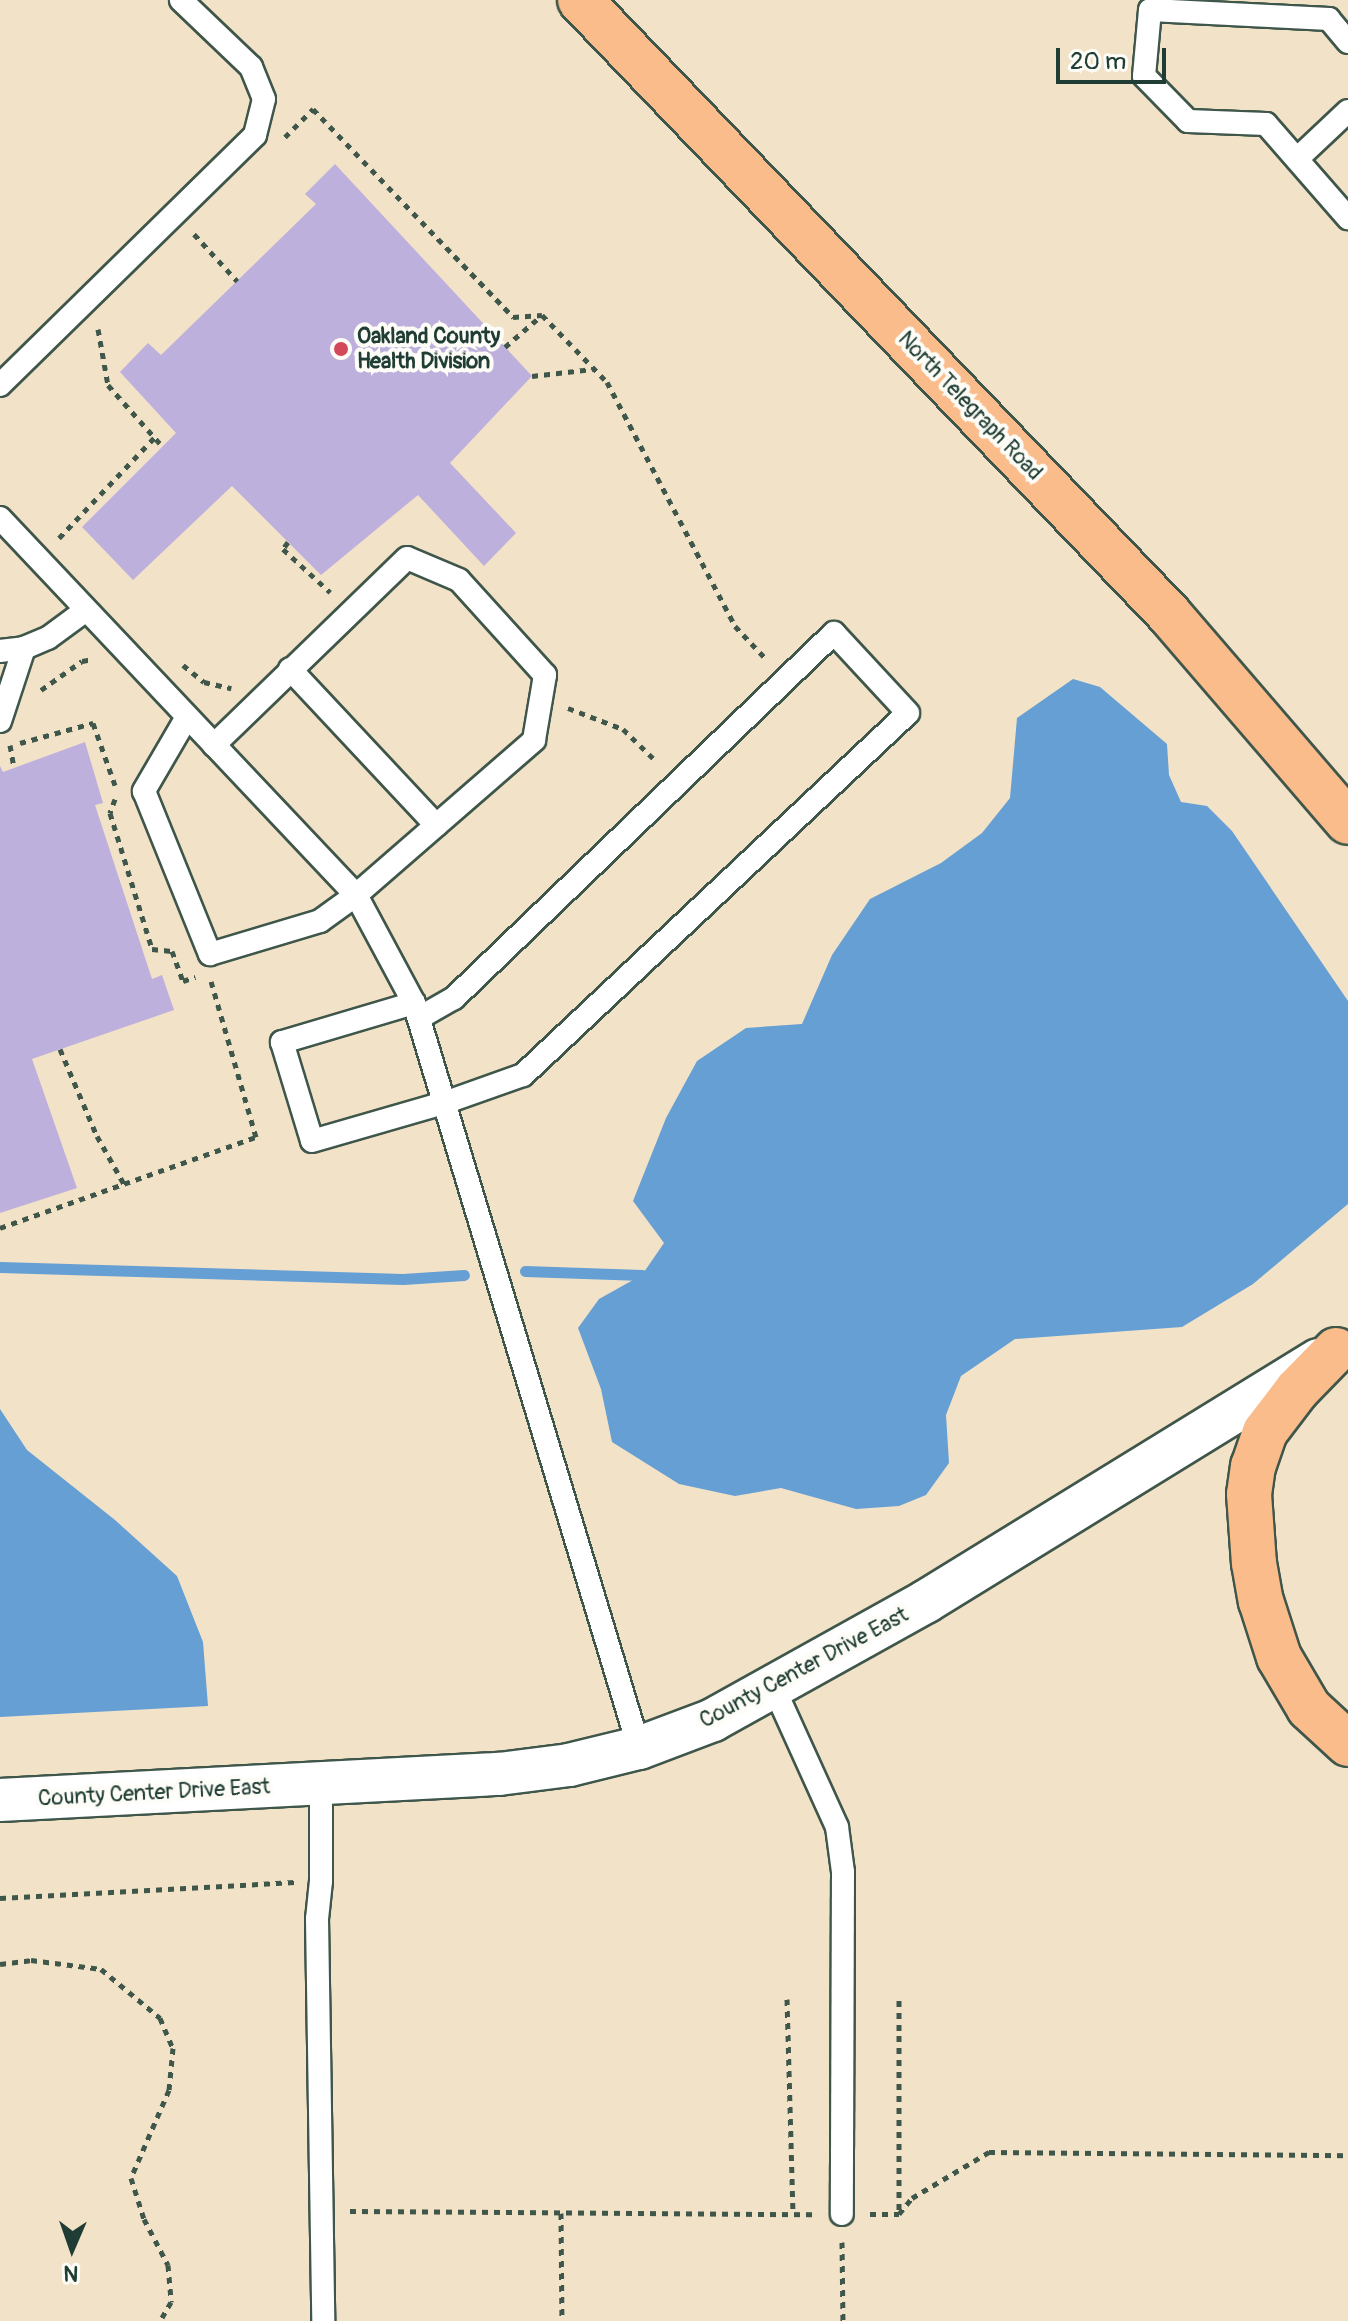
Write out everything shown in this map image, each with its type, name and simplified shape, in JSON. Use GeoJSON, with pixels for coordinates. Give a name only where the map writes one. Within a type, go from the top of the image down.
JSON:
{"type":"FeatureCollection","features":[{"type":"Feature","properties":{"kind":"main road","name":"North Telegraph Road"},"geometry":{"type":"LineString","coordinates":[[580,0],[1169,614],[1348,822]]}},
{"type":"Feature","properties":{"kind":"main road"},"geometry":{"type":"LineString","coordinates":[[1342,1346],[1297,1390],[1265,1432],[1253,1466],[1249,1494],[1254,1563],[1261,1601],[1279,1657],[1309,1708],[1348,1744]]}},
{"type":"Feature","properties":{"kind":"street","name":"County Center Drive East"},"geometry":{"type":"LineString","coordinates":[[0,1800],[321,1785],[534,1770],[639,1748],[713,1720],[925,1602],[1342,1346]]}},
{"type":"Feature","properties":{"kind":"lane"},"geometry":{"type":"LineString","coordinates":[[0,385],[255,135],[264,99],[251,67],[181,0]]}},
{"type":"Feature","properties":{"kind":"lane"},"geometry":{"type":"LineString","coordinates":[[1348,42],[1329,19],[1150,10],[1144,76],[1188,121],[1266,124],[1348,218]]}},
{"type":"Feature","properties":{"kind":"lane"},"geometry":{"type":"LineString","coordinates":[[1297,159],[1348,111]]}},
{"type":"Feature","properties":{"kind":"lane"},"geometry":{"type":"LineString","coordinates":[[0,518],[356,895],[417,1011],[639,1748]]}},
{"type":"Feature","properties":{"kind":"lane"},"geometry":{"type":"LineString","coordinates":[[187,717],[144,791],[210,963],[320,921],[356,895],[534,740],[545,675],[459,580],[407,558],[214,745]]}},
{"type":"Feature","properties":{"kind":"lane"},"geometry":{"type":"LineString","coordinates":[[0,651],[24,648],[48,638],[86,610]]}},
{"type":"Feature","properties":{"kind":"lane"},"geometry":{"type":"LineString","coordinates":[[834,633],[908,713],[523,1075],[444,1103],[312,1141],[282,1042],[417,1011],[454,998],[678,782],[834,633]]}},
{"type":"Feature","properties":{"kind":"lane"},"geometry":{"type":"LineString","coordinates":[[0,721],[24,648]]}},
{"type":"Feature","properties":{"kind":"lane"},"geometry":{"type":"LineString","coordinates":[[290,669],[436,825]]}},
{"type":"Feature","properties":{"kind":"lane"},"geometry":{"type":"LineString","coordinates":[[774,1688],[837,1827],[843,1872],[842,2214]]}},
{"type":"Feature","properties":{"kind":"lane"},"geometry":{"type":"LineString","coordinates":[[321,1785],[321,1881],[317,1919],[323,2321]]}},
{"type":"Feature","properties":{"kind":"path"},"geometry":{"type":"LineString","coordinates":[[280,142],[313,109],[513,317],[542,315]]}},
{"type":"Feature","properties":{"kind":"path"},"geometry":{"type":"LineString","coordinates":[[180,241],[191,230],[237,281]]}},
{"type":"Feature","properties":{"kind":"path"},"geometry":{"type":"LineString","coordinates":[[505,347],[542,315]]}},
{"type":"Feature","properties":{"kind":"path"},"geometry":{"type":"LineString","coordinates":[[542,315],[607,382],[735,626],[785,679]]}},
{"type":"Feature","properties":{"kind":"path"},"geometry":{"type":"LineString","coordinates":[[86,334],[97,323],[108,385],[163,447]]}},
{"type":"Feature","properties":{"kind":"path"},"geometry":{"type":"LineString","coordinates":[[532,376],[594,369]]}},
{"type":"Feature","properties":{"kind":"path"},"geometry":{"type":"LineString","coordinates":[[69,549],[59,538],[155,437]]}},
{"type":"Feature","properties":{"kind":"path"},"geometry":{"type":"LineString","coordinates":[[288,542],[283,549],[332,595],[325,601]]}},
{"type":"Feature","properties":{"kind":"path"},"geometry":{"type":"LineString","coordinates":[[32,697],[82,661],[100,658],[117,642]]}},
{"type":"Feature","properties":{"kind":"path"},"geometry":{"type":"LineString","coordinates":[[174,657],[204,682],[233,688],[243,679]]}},
{"type":"Feature","properties":{"kind":"path"},"geometry":{"type":"LineString","coordinates":[[541,697],[623,729],[678,782]]}},
{"type":"Feature","properties":{"kind":"path"},"geometry":{"type":"LineString","coordinates":[[0,1228],[256,1137],[212,992],[210,963],[183,981],[172,951],[152,949],[110,813],[117,790],[93,723],[10,745],[14,767]]}},
{"type":"Feature","properties":{"kind":"path"},"geometry":{"type":"LineString","coordinates":[[27,730],[30,741]]}},
{"type":"Feature","properties":{"kind":"path"},"geometry":{"type":"LineString","coordinates":[[60,1049],[97,1136],[124,1184]]}},
{"type":"Feature","properties":{"kind":"path"},"geometry":{"type":"LineString","coordinates":[[0,1898],[321,1881]]}},
{"type":"Feature","properties":{"kind":"path"},"geometry":{"type":"LineString","coordinates":[[0,1964],[31,1960],[101,1969],[130,1989],[160,2018],[173,2048],[169,2090],[131,2178],[144,2219],[168,2265],[171,2302],[160,2321]]}},
{"type":"Feature","properties":{"kind":"path"},"geometry":{"type":"LineString","coordinates":[[787,1999],[793,2214]]}},
{"type":"Feature","properties":{"kind":"path"},"geometry":{"type":"LineString","coordinates":[[899,2000],[899,2214]]}},
{"type":"Feature","properties":{"kind":"path"},"geometry":{"type":"LineString","coordinates":[[561,2213],[562,2321]]}},
{"type":"Feature","properties":{"kind":"path"},"geometry":{"type":"LineString","coordinates":[[842,2214],[843,2321]]}},
{"type":"Feature","properties":{"kind":"water"},"geometry":{"type":"Polygon","coordinates":[[[1073,679],[1100,687],[1167,744],[1169,775],[1181,802],[1207,806],[1232,831],[1348,1001],[1348,1204],[1253,1284],[1182,1327],[1015,1339],[961,1376],[946,1415],[949,1463],[926,1495],[899,1506],[856,1509],[781,1488],[735,1496],[679,1484],[612,1442],[601,1389],[578,1328],[599,1299],[642,1275],[664,1243],[633,1201],[666,1118],[697,1061],[746,1028],[802,1024],[832,955],[870,899],[941,863],[982,833],[1010,798],[1017,718],[1073,679]]]}},
{"type":"Feature","properties":{"kind":"water"},"geometry":{"type":"Polygon","coordinates":[[[0,1409],[27,1450],[115,1520],[177,1576],[203,1642],[208,1706],[0,1717],[0,1409]]]}},
{"type":"Feature","properties":{"kind":"building"},"geometry":{"type":"Polygon","coordinates":[[[335,164],[532,376],[450,463],[516,533],[484,566],[418,495],[321,575],[232,486],[133,580],[82,527],[176,433],[120,372],[148,343],[161,355],[316,204],[305,194],[335,164]]]}},
{"type":"Feature","properties":{"kind":"building"},"geometry":{"type":"Polygon","coordinates":[[[85,742],[103,803],[95,805],[152,979],[162,975],[174,1010],[32,1059],[77,1188],[0,1213],[0,766],[3,772],[85,742]]]}},
{"type":"Feature","properties":{"kind":"waterway"},"geometry":{"type":"LineString","coordinates":[[0,1267],[403,1279],[464,1275]]}},
{"type":"Feature","properties":{"kind":"waterway"},"geometry":{"type":"LineString","coordinates":[[525,1271],[642,1275]]}},
{"type":"Feature","properties":{"kind":"place","name":"Oakland County Health Division"},"geometry":{"type":"Point","coordinates":[341,349]}}]}
